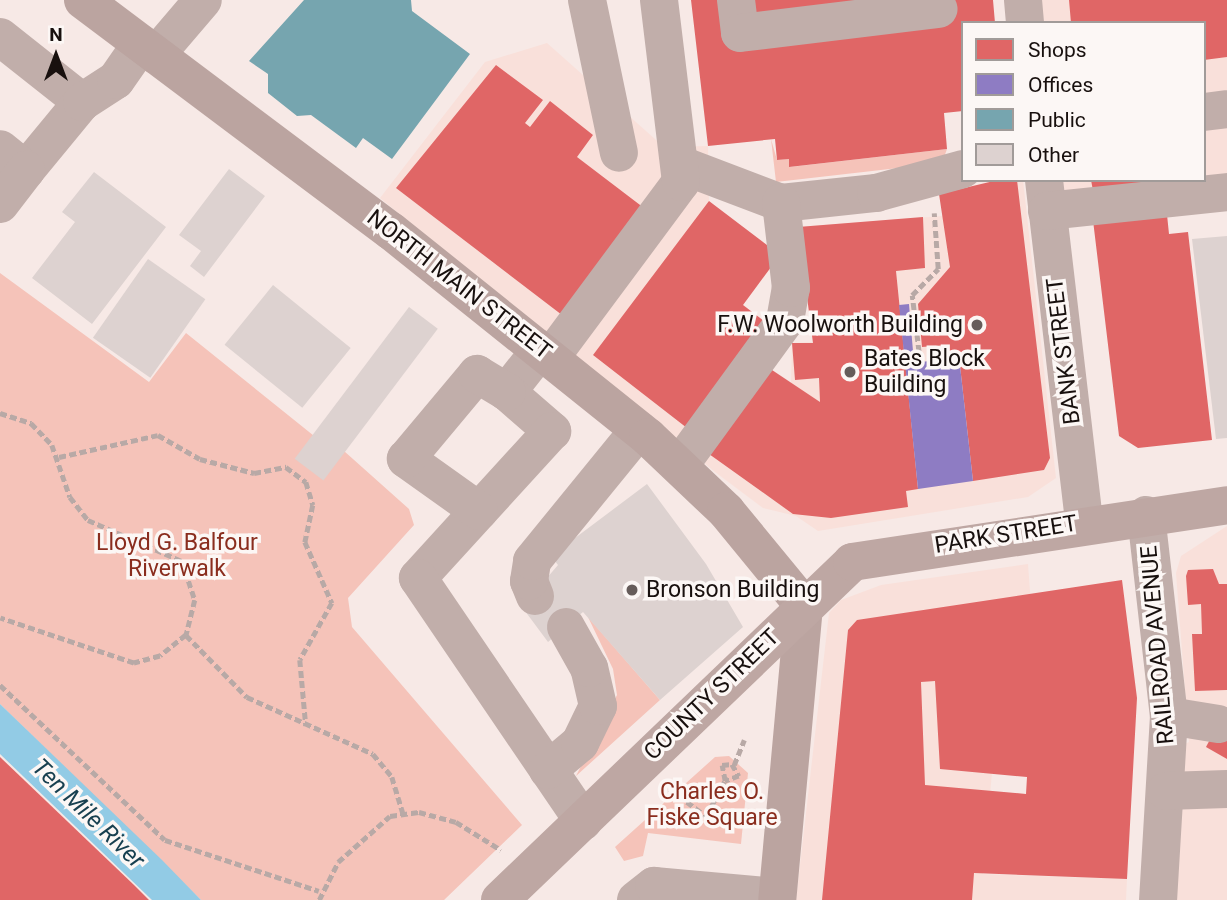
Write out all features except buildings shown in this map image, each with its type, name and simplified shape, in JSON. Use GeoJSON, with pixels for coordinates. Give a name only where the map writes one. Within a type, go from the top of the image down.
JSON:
{"type":"FeatureCollection","features":[{"type":"Feature","properties":{"kind":"highway","name":"PARK STREET"},"geometry":{"type":"LineString","coordinates":[[804,606],[859,559],[1084,523],[1227,505]]}},
{"type":"Feature","properties":{"kind":"highway","name":"COUNTY STREET"},"geometry":{"type":"LineString","coordinates":[[500,900],[804,606]]}},
{"type":"Feature","properties":{"kind":"main road","name":"NORTH MAIN STREET"},"geometry":{"type":"LineString","coordinates":[[83,0],[546,353],[639,430],[680,465],[804,606]]}},
{"type":"Feature","properties":{"kind":"main road"},"geometry":{"type":"LineString","coordinates":[[777,899],[804,606]]}},
{"type":"Feature","properties":{"kind":"street"},"geometry":{"type":"LineString","coordinates":[[0,204],[13,160],[82,102],[116,80],[203,0]]}},
{"type":"Feature","properties":{"kind":"street"},"geometry":{"type":"LineString","coordinates":[[587,0],[619,153]]}},
{"type":"Feature","properties":{"kind":"street"},"geometry":{"type":"LineString","coordinates":[[507,392],[546,353],[671,203],[681,164],[659,0]]}},
{"type":"Feature","properties":{"kind":"street"},"geometry":{"type":"LineString","coordinates":[[736,0],[740,33],[939,9]]}},
{"type":"Feature","properties":{"kind":"street"},"geometry":{"type":"LineString","coordinates":[[1023,0],[1025,21]]}},
{"type":"Feature","properties":{"kind":"street"},"geometry":{"type":"LineString","coordinates":[[0,37],[82,102]]}},
{"type":"Feature","properties":{"kind":"street"},"geometry":{"type":"LineString","coordinates":[[1206,112],[1227,109]]}},
{"type":"Feature","properties":{"kind":"street"},"geometry":{"type":"LineString","coordinates":[[681,164],[781,203],[922,183],[961,170]]}},
{"type":"Feature","properties":{"kind":"street"},"geometry":{"type":"LineString","coordinates":[[1046,196],[1227,192]]}},
{"type":"Feature","properties":{"kind":"street","name":"BANK STREET"},"geometry":{"type":"LineString","coordinates":[[1046,196],[1084,523]]}},
{"type":"Feature","properties":{"kind":"street"},"geometry":{"type":"LineString","coordinates":[[680,465],[785,321],[791,288],[781,203]]}},
{"type":"Feature","properties":{"kind":"street"},"geometry":{"type":"LineString","coordinates":[[479,511],[406,460],[477,374],[507,392],[552,431],[418,579],[583,821]]}},
{"type":"Feature","properties":{"kind":"street"},"geometry":{"type":"LineString","coordinates":[[535,596],[529,581],[532,561],[639,430]]}},
{"type":"Feature","properties":{"kind":"street","name":"RAILROAD AVENUE"},"geometry":{"type":"LineString","coordinates":[[1146,515],[1169,716],[1158,900]]}},
{"type":"Feature","properties":{"kind":"street"},"geometry":{"type":"LineString","coordinates":[[548,770],[580,743],[598,706],[589,668],[566,627]]}},
{"type":"Feature","properties":{"kind":"street"},"geometry":{"type":"LineString","coordinates":[[1169,716],[1218,724]]}},
{"type":"Feature","properties":{"kind":"street"},"geometry":{"type":"LineString","coordinates":[[1166,791],[1227,789]]}},
{"type":"Feature","properties":{"kind":"street"},"geometry":{"type":"LineString","coordinates":[[636,900],[654,886],[777,899]]}},
{"type":"Feature","properties":{"kind":"path"},"geometry":{"type":"LineString","coordinates":[[920,362],[912,295],[938,269],[941,248],[922,183]]}},
{"type":"Feature","properties":{"kind":"path"},"geometry":{"type":"LineString","coordinates":[[0,413],[31,423],[59,457],[70,497],[88,520],[182,561],[195,600],[186,635],[160,656],[120,662],[80,641],[28,632],[0,618]]}},
{"type":"Feature","properties":{"kind":"path"},"geometry":{"type":"LineString","coordinates":[[59,457],[158,435],[200,459],[254,473],[286,467],[306,482],[313,505],[305,542],[332,603],[300,660],[306,726]]}},
{"type":"Feature","properties":{"kind":"path"},"geometry":{"type":"LineString","coordinates":[[186,635],[233,687],[306,726],[373,754],[392,777],[403,813]]}},
{"type":"Feature","properties":{"kind":"path"},"geometry":{"type":"LineString","coordinates":[[0,685],[165,840],[320,891]]}},
{"type":"Feature","properties":{"kind":"path"},"geometry":{"type":"LineString","coordinates":[[725,781],[739,776],[734,765],[744,740]]}},
{"type":"Feature","properties":{"kind":"path"},"geometry":{"type":"LineString","coordinates":[[706,817],[725,781],[722,765],[734,765]]}},
{"type":"Feature","properties":{"kind":"path"},"geometry":{"type":"LineString","coordinates":[[670,789],[706,817],[747,821]]}},
{"type":"Feature","properties":{"kind":"path"},"geometry":{"type":"LineString","coordinates":[[319,900],[320,891],[358,842],[403,813],[456,822],[503,852]]}},
{"type":"Feature","properties":{"kind":"shaded area"},"geometry":{"type":"Polygon","coordinates":[[[1035,0],[1227,0],[1227,198],[1074,215],[1058,182],[1206,182],[1206,21],[1038,21],[1035,0]]]}},
{"type":"Feature","properties":{"kind":"shaded area"},"geometry":{"type":"Polygon","coordinates":[[[547,43],[664,147],[708,146],[709,202],[780,255],[743,305],[768,324],[766,366],[791,384],[792,343],[813,342],[798,227],[942,216],[995,182],[1023,182],[1056,478],[1028,497],[818,531],[796,516],[763,508],[715,472],[380,198],[485,62],[547,43]]]}},
{"type":"Feature","properties":{"kind":"shaded area"},"geometry":{"type":"Polygon","coordinates":[[[1227,526],[1227,900],[1168,900],[1177,748],[1189,742],[1176,573],[1181,556],[1227,526]]]}},
{"type":"Feature","properties":{"kind":"shaded area"},"geometry":{"type":"Polygon","coordinates":[[[1028,564],[1039,714],[997,716],[983,874],[1127,879],[1126,900],[796,900],[829,613],[841,600],[881,585],[1028,564]]]}},
{"type":"Feature","properties":{"kind":"green space"},"geometry":{"type":"Polygon","coordinates":[[[771,139],[777,160],[789,159],[790,167],[947,149],[942,163],[776,182],[771,139]]]}},
{"type":"Feature","properties":{"kind":"green space","name":"Lloyd G. Balfour Riverwalk"},"geometry":{"type":"Polygon","coordinates":[[[0,273],[149,382],[186,333],[339,456],[344,451],[409,509],[414,525],[348,598],[352,627],[522,825],[444,900],[201,900],[0,704],[0,273]]]}},
{"type":"Feature","properties":{"kind":"green space"},"geometry":{"type":"Polygon","coordinates":[[[588,617],[660,700],[576,776],[617,695],[613,669],[588,617]]]}},
{"type":"Feature","properties":{"kind":"green space","name":"Charles O. Fiske Square"},"geometry":{"type":"Polygon","coordinates":[[[729,756],[748,773],[741,844],[648,833],[643,856],[624,861],[615,847],[715,757],[729,756]]]}},
{"type":"Feature","properties":{"kind":"water","name":"Ten Mile River"},"geometry":{"type":"Polygon","coordinates":[[[0,704],[201,900],[152,900],[0,754],[0,704]]]}},
{"type":"Feature","properties":{"kind":"place","name":"F.W. Woolworth Building"},"geometry":{"type":"Point","coordinates":[977,325]}},
{"type":"Feature","properties":{"kind":"place","name":"Bates Block Building"},"geometry":{"type":"Point","coordinates":[850,372]}},
{"type":"Feature","properties":{"kind":"place","name":"Bronson Building"},"geometry":{"type":"Point","coordinates":[632,590]}}]}
